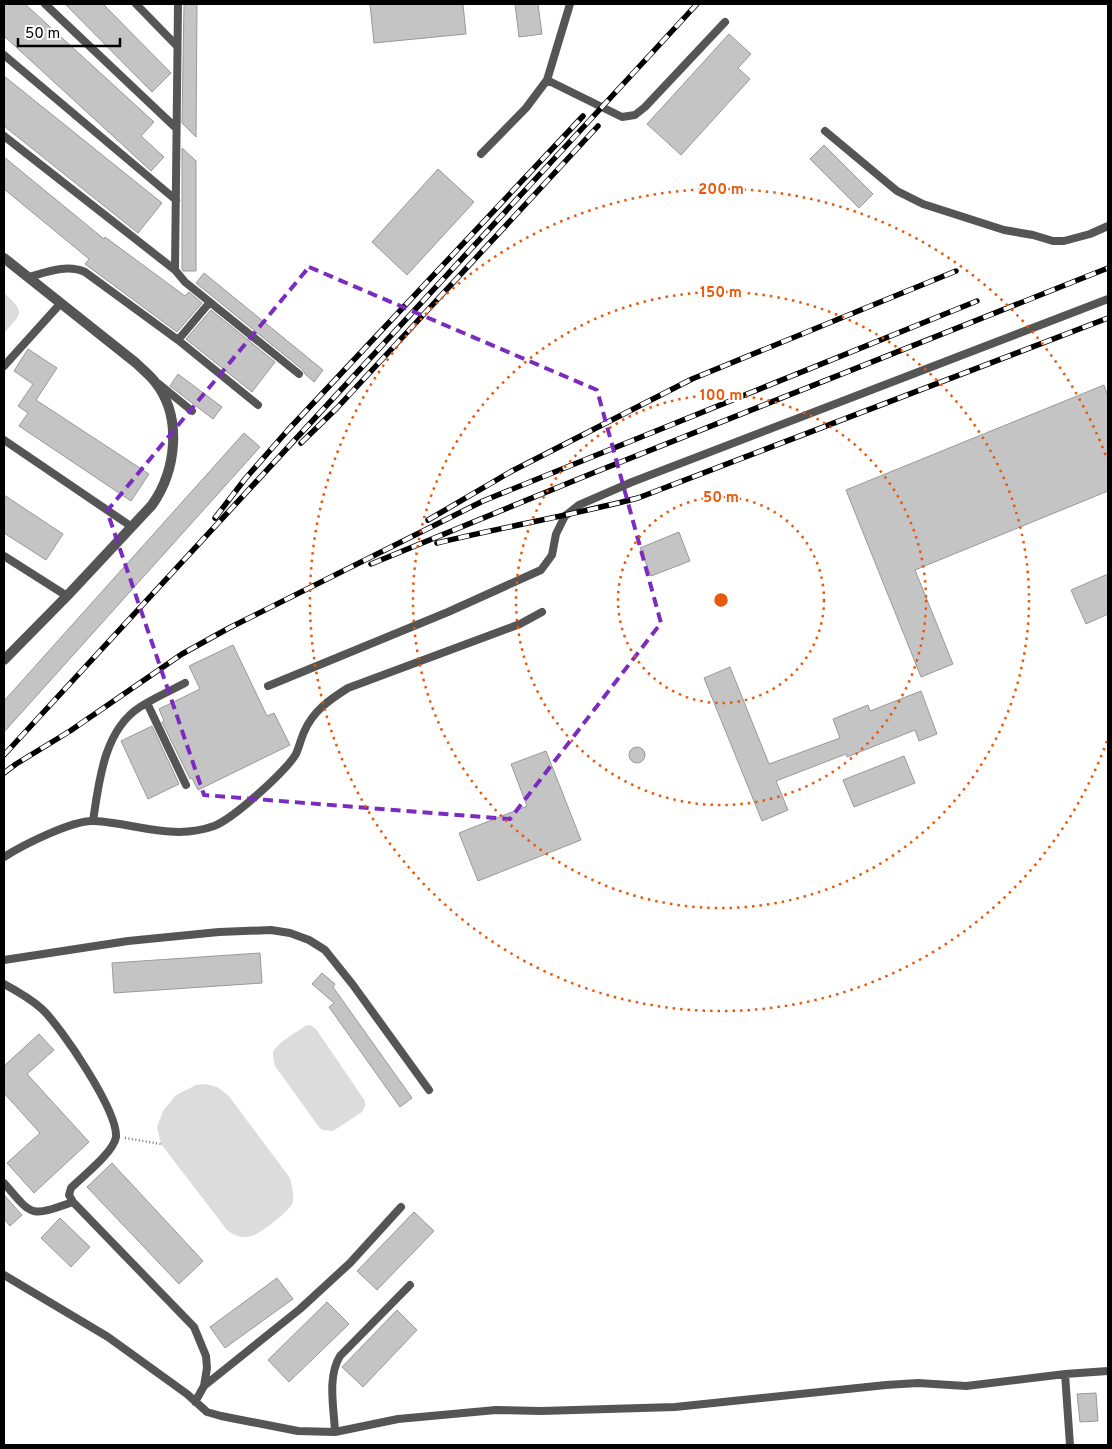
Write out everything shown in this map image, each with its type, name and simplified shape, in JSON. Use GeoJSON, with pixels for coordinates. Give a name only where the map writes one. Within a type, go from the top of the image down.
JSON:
{"type":"FeatureCollection","features":[{"type":"Feature","properties":{"kind":"street"},"geometry":{"type":"LineString","coordinates":[[4,258],[136,363],[155,382],[167,402],[174,440],[168,474],[160,493],[152,505],[4,660]]}},
{"type":"Feature","properties":{"kind":"lane"},"geometry":{"type":"LineString","coordinates":[[46,4],[176,128]]}},
{"type":"Feature","properties":{"kind":"lane"},"geometry":{"type":"LineString","coordinates":[[136,4],[177,46]]}},
{"type":"Feature","properties":{"kind":"lane"},"geometry":{"type":"LineString","coordinates":[[174,270],[178,4]]}},
{"type":"Feature","properties":{"kind":"lane"},"geometry":{"type":"LineString","coordinates":[[481,154],[526,108],[548,80],[570,4]]}},
{"type":"Feature","properties":{"kind":"lane"},"geometry":{"type":"LineString","coordinates":[[548,80],[622,117],[634,115],[645,107],[725,22]]}},
{"type":"Feature","properties":{"kind":"lane"},"geometry":{"type":"LineString","coordinates":[[4,55],[176,200]]}},
{"type":"Feature","properties":{"kind":"lane"},"geometry":{"type":"LineString","coordinates":[[825,132],[897,192],[923,204],[995,227],[1053,241],[1064,241],[1090,234],[1108,226]]}},
{"type":"Feature","properties":{"kind":"lane"},"geometry":{"type":"LineString","coordinates":[[4,136],[174,270],[185,282],[299,374]]}},
{"type":"Feature","properties":{"kind":"lane"},"geometry":{"type":"LineString","coordinates":[[29,277],[62,269],[76,268],[85,272],[178,340],[258,405]]}},
{"type":"Feature","properties":{"kind":"lane"},"geometry":{"type":"LineString","coordinates":[[268,686],[448,612],[542,570],[552,555],[556,534],[565,516],[579,505],[650,475],[1108,299]]}},
{"type":"Feature","properties":{"kind":"lane"},"geometry":{"type":"LineString","coordinates":[[178,340],[210,302]]}},
{"type":"Feature","properties":{"kind":"lane"},"geometry":{"type":"LineString","coordinates":[[4,366],[60,304]]}},
{"type":"Feature","properties":{"kind":"lane"},"geometry":{"type":"LineString","coordinates":[[155,382],[192,412]]}},
{"type":"Feature","properties":{"kind":"lane"},"geometry":{"type":"LineString","coordinates":[[4,440],[132,527]]}},
{"type":"Feature","properties":{"kind":"lane"},"geometry":{"type":"LineString","coordinates":[[4,556],[66,596]]}},
{"type":"Feature","properties":{"kind":"lane"},"geometry":{"type":"LineString","coordinates":[[4,857],[20,847],[55,831],[93,821],[168,832],[193,832],[216,825],[238,810],[278,775],[296,754],[310,719],[327,702],[348,688],[520,624],[542,612]]}},
{"type":"Feature","properties":{"kind":"lane"},"geometry":{"type":"LineString","coordinates":[[93,821],[99,786],[112,740],[119,726],[140,707],[185,683]]}},
{"type":"Feature","properties":{"kind":"lane"},"geometry":{"type":"LineString","coordinates":[[147,703],[186,785]]}},
{"type":"Feature","properties":{"kind":"lane"},"geometry":{"type":"LineString","coordinates":[[4,960],[128,941],[220,932],[272,930],[290,933],[309,940],[325,950],[353,985],[429,1090]]}},
{"type":"Feature","properties":{"kind":"lane"},"geometry":{"type":"LineString","coordinates":[[4,984],[42,1009],[63,1034],[84,1066],[111,1115],[116,1137],[107,1152],[71,1188],[70,1195],[73,1202],[194,1327],[206,1356],[208,1368],[204,1386],[195,1402]]}},
{"type":"Feature","properties":{"kind":"lane"},"geometry":{"type":"LineString","coordinates":[[4,1184],[25,1207],[34,1212],[43,1212],[73,1202]]}},
{"type":"Feature","properties":{"kind":"lane"},"geometry":{"type":"LineString","coordinates":[[204,1386],[300,1309],[350,1263],[401,1207]]}},
{"type":"Feature","properties":{"kind":"lane"},"geometry":{"type":"LineString","coordinates":[[4,1275],[108,1336],[187,1394],[207,1412],[298,1432],[335,1432],[398,1419],[477,1411],[675,1407],[886,1385],[918,1383],[966,1386],[1065,1374],[1108,1371]]}},
{"type":"Feature","properties":{"kind":"lane"},"geometry":{"type":"LineString","coordinates":[[335,1432],[332,1377],[334,1364],[410,1285]]}},
{"type":"Feature","properties":{"kind":"lane"},"geometry":{"type":"LineString","coordinates":[[1065,1374],[1070,1445]]}},
{"type":"Feature","properties":{"kind":"path"},"geometry":{"type":"LineString","coordinates":[[116,1137],[161,1144]]}},
{"type":"Feature","properties":{"kind":"highlighted area"},"geometry":{"type":"Polygon","coordinates":[[[309,267],[597,390],[661,623],[510,819],[204,795],[107,511],[309,267]]]}},
{"type":"Feature","properties":{"kind":"shaded area"},"geometry":{"type":"Polygon","coordinates":[[[4,293],[16,304],[19,312],[15,321],[4,333],[4,293]]]}},
{"type":"Feature","properties":{"kind":"shaded area"},"geometry":{"type":"Polygon","coordinates":[[[310,1025],[316,1029],[365,1101],[362,1112],[333,1131],[322,1130],[319,1127],[274,1063],[273,1053],[278,1046],[305,1026],[310,1025]]]}},
{"type":"Feature","properties":{"kind":"shaded area"},"geometry":{"type":"Polygon","coordinates":[[[206,1084],[217,1087],[228,1095],[290,1178],[293,1196],[291,1206],[262,1231],[252,1236],[238,1236],[227,1230],[161,1144],[157,1127],[163,1111],[176,1095],[196,1085],[206,1084]]]}},
{"type":"Feature","properties":{"kind":"building"},"geometry":{"type":"Polygon","coordinates":[[[4,4],[25,4],[154,122],[141,136],[164,157],[151,171],[4,36],[4,4]]]}},
{"type":"Feature","properties":{"kind":"building"},"geometry":{"type":"Polygon","coordinates":[[[65,4],[103,4],[171,73],[152,92],[65,4]]]}},
{"type":"Feature","properties":{"kind":"building"},"geometry":{"type":"Polygon","coordinates":[[[184,4],[197,4],[196,137],[182,123],[184,4]]]}},
{"type":"Feature","properties":{"kind":"building"},"geometry":{"type":"Polygon","coordinates":[[[370,4],[463,4],[466,34],[374,43],[370,4]]]}},
{"type":"Feature","properties":{"kind":"building"},"geometry":{"type":"Polygon","coordinates":[[[515,4],[538,4],[542,34],[519,37],[515,4]]]}},
{"type":"Feature","properties":{"kind":"building"},"geometry":{"type":"Polygon","coordinates":[[[729,34],[751,54],[738,68],[750,79],[681,155],[647,124],[729,34]]]}},
{"type":"Feature","properties":{"kind":"building"},"geometry":{"type":"Polygon","coordinates":[[[4,76],[162,203],[138,233],[4,126],[4,76]]]}},
{"type":"Feature","properties":{"kind":"building"},"geometry":{"type":"Polygon","coordinates":[[[824,145],[873,194],[859,208],[810,159],[824,145]]]}},
{"type":"Feature","properties":{"kind":"building"},"geometry":{"type":"Polygon","coordinates":[[[182,148],[196,161],[196,271],[183,271],[182,269],[182,148]]]}},
{"type":"Feature","properties":{"kind":"building"},"geometry":{"type":"Polygon","coordinates":[[[4,157],[104,239],[105,237],[185,296],[189,292],[202,303],[177,332],[85,264],[89,259],[4,189],[4,157]]]}},
{"type":"Feature","properties":{"kind":"building"},"geometry":{"type":"Polygon","coordinates":[[[438,169],[474,202],[407,275],[372,242],[438,169]]]}},
{"type":"Feature","properties":{"kind":"building"},"geometry":{"type":"Polygon","coordinates":[[[204,273],[323,370],[314,382],[303,370],[196,283],[204,273]]]}},
{"type":"Feature","properties":{"kind":"building"},"geometry":{"type":"Polygon","coordinates":[[[211,310],[275,362],[252,392],[186,339],[211,310]]]}},
{"type":"Feature","properties":{"kind":"building"},"geometry":{"type":"Polygon","coordinates":[[[28,349],[57,368],[36,400],[149,474],[131,501],[19,426],[28,413],[18,406],[33,384],[14,371],[28,349]]]}},
{"type":"Feature","properties":{"kind":"building"},"geometry":{"type":"Polygon","coordinates":[[[178,374],[222,407],[213,419],[170,386],[178,374]]]}},
{"type":"Feature","properties":{"kind":"building"},"geometry":{"type":"Polygon","coordinates":[[[1104,385],[1108,397],[1108,491],[915,570],[953,664],[921,677],[846,490],[1104,385]]]}},
{"type":"Feature","properties":{"kind":"building"},"geometry":{"type":"Polygon","coordinates":[[[244,433],[260,447],[4,732],[4,701],[244,433]]]}},
{"type":"Feature","properties":{"kind":"building"},"geometry":{"type":"Polygon","coordinates":[[[4,495],[63,534],[46,560],[4,533],[4,495]]]}},
{"type":"Feature","properties":{"kind":"building"},"geometry":{"type":"Polygon","coordinates":[[[679,532],[690,561],[651,576],[640,548],[679,532]]]}},
{"type":"Feature","properties":{"kind":"building"},"geometry":{"type":"Polygon","coordinates":[[[1108,574],[1108,614],[1086,624],[1071,590],[1108,574]]]}},
{"type":"Feature","properties":{"kind":"building"},"geometry":{"type":"Polygon","coordinates":[[[233,645],[267,716],[274,713],[290,745],[198,790],[192,778],[190,779],[162,722],[164,721],[159,709],[200,689],[189,666],[233,645]]]}},
{"type":"Feature","properties":{"kind":"building"},"geometry":{"type":"Polygon","coordinates":[[[730,667],[769,764],[840,738],[833,719],[868,705],[870,711],[921,691],[937,734],[919,741],[915,730],[847,757],[846,754],[776,781],[788,810],[762,821],[704,678],[730,667]]]}},
{"type":"Feature","properties":{"kind":"building"},"geometry":{"type":"Polygon","coordinates":[[[152,726],[179,784],[148,799],[121,741],[152,726]]]}},
{"type":"Feature","properties":{"kind":"building"},"geometry":{"type":"Polygon","coordinates":[[[637,747],[645,755],[637,763],[629,755],[637,747]]]}},
{"type":"Feature","properties":{"kind":"building"},"geometry":{"type":"Polygon","coordinates":[[[546,751],[581,840],[478,881],[459,833],[527,806],[511,764],[546,751]]]}},
{"type":"Feature","properties":{"kind":"building"},"geometry":{"type":"Polygon","coordinates":[[[904,756],[915,783],[854,807],[843,780],[904,756]]]}},
{"type":"Feature","properties":{"kind":"building"},"geometry":{"type":"Polygon","coordinates":[[[260,953],[262,983],[114,993],[112,963],[260,953]]]}},
{"type":"Feature","properties":{"kind":"building"},"geometry":{"type":"Polygon","coordinates":[[[322,973],[335,984],[333,987],[412,1098],[400,1107],[329,1007],[334,1003],[312,984],[322,973]]]}},
{"type":"Feature","properties":{"kind":"building"},"geometry":{"type":"Polygon","coordinates":[[[39,1034],[54,1050],[27,1074],[89,1142],[34,1193],[7,1163],[40,1133],[4,1093],[4,1066],[39,1034]]]}},
{"type":"Feature","properties":{"kind":"building"},"geometry":{"type":"Polygon","coordinates":[[[112,1163],[203,1261],[179,1284],[87,1187],[112,1163]]]}},
{"type":"Feature","properties":{"kind":"building"},"geometry":{"type":"Polygon","coordinates":[[[4,1195],[22,1215],[10,1226],[4,1219],[4,1195]]]}},
{"type":"Feature","properties":{"kind":"building"},"geometry":{"type":"Polygon","coordinates":[[[414,1212],[434,1231],[377,1290],[357,1271],[414,1212]]]}},
{"type":"Feature","properties":{"kind":"building"},"geometry":{"type":"Polygon","coordinates":[[[60,1218],[90,1247],[71,1267],[41,1238],[60,1218]]]}},
{"type":"Feature","properties":{"kind":"building"},"geometry":{"type":"Polygon","coordinates":[[[277,1278],[293,1299],[225,1348],[210,1327],[277,1278]]]}},
{"type":"Feature","properties":{"kind":"building"},"geometry":{"type":"Polygon","coordinates":[[[327,1302],[349,1324],[289,1382],[268,1360],[327,1302]]]}},
{"type":"Feature","properties":{"kind":"building"},"geometry":{"type":"Polygon","coordinates":[[[397,1310],[417,1330],[363,1387],[342,1367],[397,1310]]]}},
{"type":"Feature","properties":{"kind":"building"},"geometry":{"type":"Polygon","coordinates":[[[1096,1393],[1098,1421],[1080,1422],[1077,1394],[1096,1393]]]}},
{"type":"Feature","properties":{"kind":"railway"},"geometry":{"type":"LineString","coordinates":[[4,755],[697,4]]}},
{"type":"Feature","properties":{"kind":"railway"},"geometry":{"type":"LineString","coordinates":[[215,518],[245,479],[288,430],[583,116]]}},
{"type":"Feature","properties":{"kind":"railway"},"geometry":{"type":"LineString","coordinates":[[301,443],[337,408],[598,126]]}},
{"type":"Feature","properties":{"kind":"railway"},"geometry":{"type":"LineString","coordinates":[[371,564],[588,475],[1108,268]]}},
{"type":"Feature","properties":{"kind":"railway"},"geometry":{"type":"LineString","coordinates":[[428,520],[512,471],[692,379],[956,271]]}},
{"type":"Feature","properties":{"kind":"railway"},"geometry":{"type":"LineString","coordinates":[[4,773],[70,731],[182,654],[229,628],[483,501],[977,301]]}},
{"type":"Feature","properties":{"kind":"railway"},"geometry":{"type":"LineString","coordinates":[[437,543],[638,498],[1108,318]]}}]}
